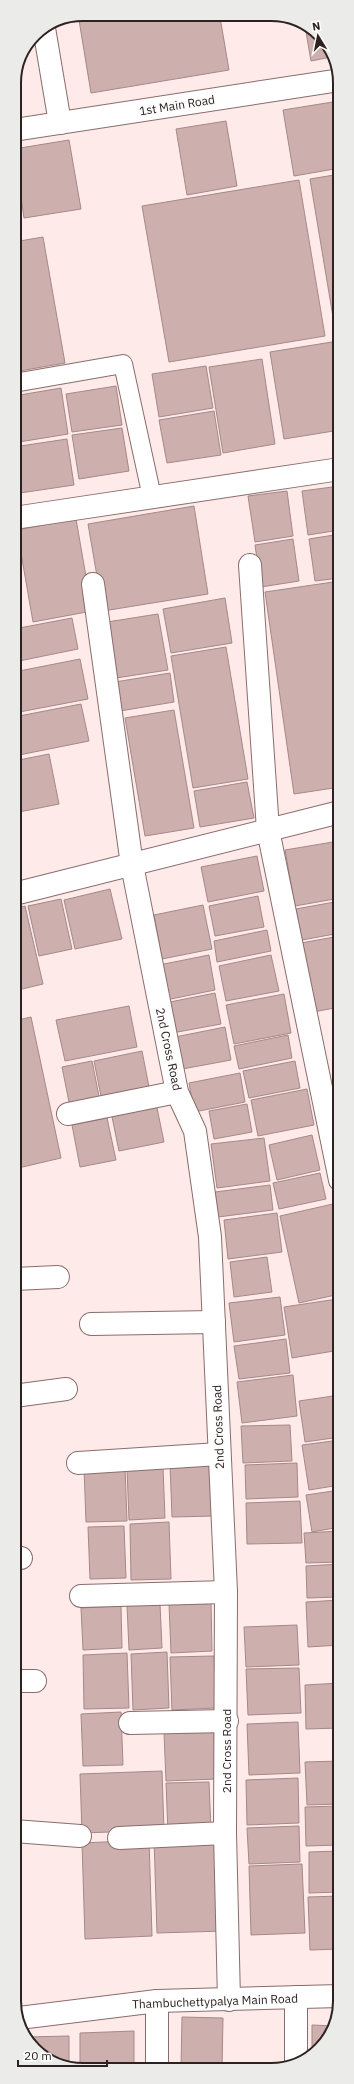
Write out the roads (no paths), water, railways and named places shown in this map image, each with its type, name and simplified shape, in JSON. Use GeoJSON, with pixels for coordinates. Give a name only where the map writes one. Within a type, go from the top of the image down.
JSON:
{"type":"FeatureCollection","features":[{"type":"Feature","properties":{"kind":"street"},"geometry":{"type":"LineString","coordinates":[[45,35],[60,123]]}},
{"type":"Feature","properties":{"kind":"street","name":"1st Main Road"},"geometry":{"type":"LineString","coordinates":[[21,129],[333,81]]}},
{"type":"Feature","properties":{"kind":"street"},"geometry":{"type":"LineString","coordinates":[[21,517],[333,470]]}},
{"type":"Feature","properties":{"kind":"street"},"geometry":{"type":"LineString","coordinates":[[250,565],[268,830],[333,1146]]}},
{"type":"Feature","properties":{"kind":"street","name":"2nd Cross Road"},"geometry":{"type":"LineString","coordinates":[[93,584],[132,865],[177,1092],[195,1131],[210,1237],[226,1592],[227,1721],[225,1833],[229,2000]]}},
{"type":"Feature","properties":{"kind":"street"},"geometry":{"type":"LineString","coordinates":[[21,892],[333,814]]}},
{"type":"Feature","properties":{"kind":"street"},"geometry":{"type":"LineString","coordinates":[[68,1114],[177,1092]]}},
{"type":"Feature","properties":{"kind":"street"},"geometry":{"type":"LineString","coordinates":[[21,1279],[58,1277]]}},
{"type":"Feature","properties":{"kind":"street"},"geometry":{"type":"LineString","coordinates":[[91,1324],[214,1322]]}},
{"type":"Feature","properties":{"kind":"street"},"geometry":{"type":"LineString","coordinates":[[21,1395],[66,1389]]}},
{"type":"Feature","properties":{"kind":"street"},"geometry":{"type":"LineString","coordinates":[[78,1463],[219,1454]]}},
{"type":"Feature","properties":{"kind":"street"},"geometry":{"type":"LineString","coordinates":[[81,1596],[226,1592]]}},
{"type":"Feature","properties":{"kind":"street"},"geometry":{"type":"LineString","coordinates":[[130,1723],[227,1721]]}},
{"type":"Feature","properties":{"kind":"street"},"geometry":{"type":"LineString","coordinates":[[21,1832],[80,1836]]}},
{"type":"Feature","properties":{"kind":"street"},"geometry":{"type":"LineString","coordinates":[[119,1838],[225,1833]]}},
{"type":"Feature","properties":{"kind":"street","name":"Thambuchettypalya Main Road"},"geometry":{"type":"LineString","coordinates":[[23,2017],[157,2001],[333,1996]]}},
{"type":"Feature","properties":{"kind":"street"},"geometry":{"type":"LineString","coordinates":[[296,1997],[296,2057]]}},
{"type":"Feature","properties":{"kind":"street"},"geometry":{"type":"LineString","coordinates":[[157,2001],[157,2063]]}},
{"type":"Feature","properties":{"kind":"lane"},"geometry":{"type":"LineString","coordinates":[[21,382],[123,364],[152,497]]}}]}
